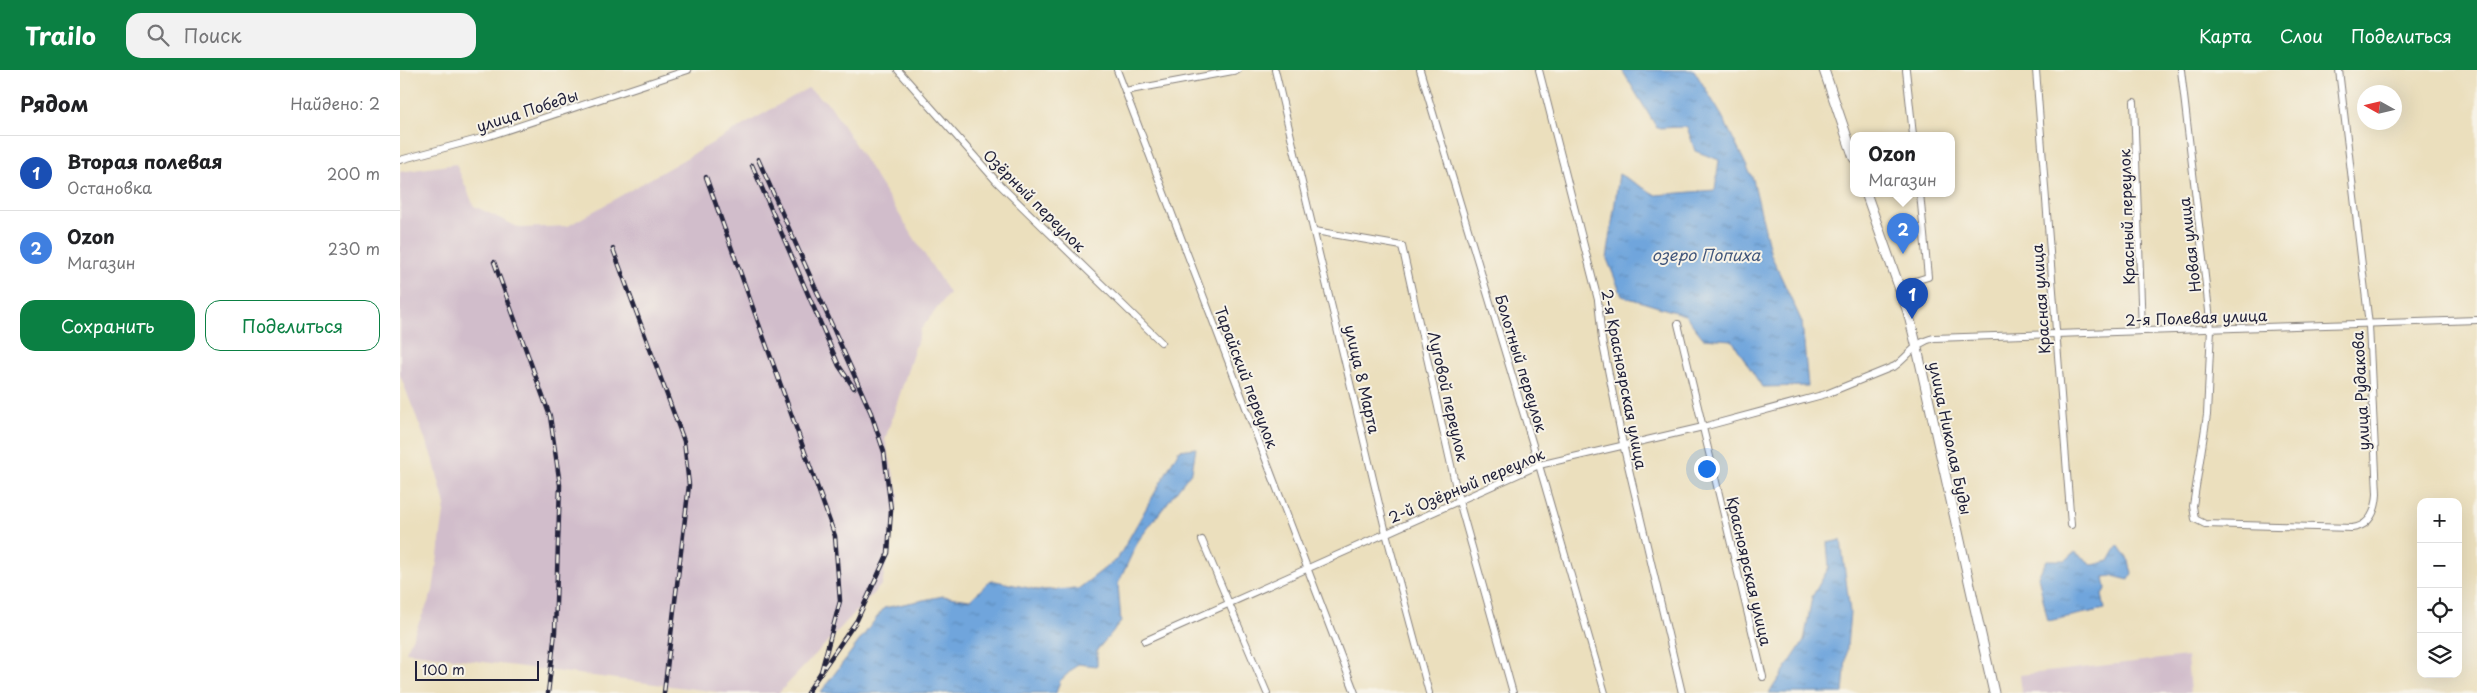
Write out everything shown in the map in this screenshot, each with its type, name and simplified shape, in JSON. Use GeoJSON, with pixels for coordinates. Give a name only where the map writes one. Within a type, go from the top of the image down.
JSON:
{"type":"FeatureCollection","features":[{"type":"Feature","properties":{"kind":"street","name":"улица Победы"},"geometry":{"type":"LineString","coordinates":[[400,160],[489,136],[688,70]]}},
{"type":"Feature","properties":{"kind":"street","name":"Озёрный переулок"},"geometry":{"type":"LineString","coordinates":[[898,70],[998,183],[1161,342]]}},
{"type":"Feature","properties":{"kind":"street","name":"Тарайский переулок"},"geometry":{"type":"LineString","coordinates":[[1117,70],[1355,693]]}},
{"type":"Feature","properties":{"kind":"street"},"geometry":{"type":"LineString","coordinates":[[1125,91],[1238,70]]}},
{"type":"Feature","properties":{"kind":"street","name":"улица 8 Марта"},"geometry":{"type":"LineString","coordinates":[[1275,70],[1316,232],[1386,534],[1429,693]]}},
{"type":"Feature","properties":{"kind":"street","name":"Болотный переулок"},"geometry":{"type":"LineString","coordinates":[[1420,70],[1539,465],[1605,693]]}},
{"type":"Feature","properties":{"kind":"street","name":"2-я Красноярская улица"},"geometry":{"type":"LineString","coordinates":[[1539,70],[1598,300],[1602,340],[1623,444],[1682,693]]}},
{"type":"Feature","properties":{"kind":"street"},"geometry":{"type":"LineString","coordinates":[[1824,70],[1850,146]]}},
{"type":"Feature","properties":{"kind":"street"},"geometry":{"type":"LineString","coordinates":[[1906,70],[1913,132]]}},
{"type":"Feature","properties":{"kind":"street","name":"Красная улица"},"geometry":{"type":"LineString","coordinates":[[2036,70],[2071,526]]}},
{"type":"Feature","properties":{"kind":"street","name":"Новая улица"},"geometry":{"type":"LineString","coordinates":[[2181,70],[2211,328],[2207,415],[2193,506]]}},
{"type":"Feature","properties":{"kind":"street","name":"улица Рудакова"},"geometry":{"type":"LineString","coordinates":[[2193,506],[2195,518],[2205,524],[2352,528],[2360,527],[2367,522],[2376,505],[2369,325],[2339,70]]}},
{"type":"Feature","properties":{"kind":"street","name":"Красный переулок"},"geometry":{"type":"LineString","coordinates":[[2134,102],[2142,331]]}},
{"type":"Feature","properties":{"kind":"street","name":"улица Николая Буды"},"geometry":{"type":"LineString","coordinates":[[1867,197],[1899,286],[1916,344],[1994,693]]}},
{"type":"Feature","properties":{"kind":"street"},"geometry":{"type":"LineString","coordinates":[[1899,286],[1925,280],[1929,274],[1920,197]]}},
{"type":"Feature","properties":{"kind":"street","name":"Луговой переулок"},"geometry":{"type":"LineString","coordinates":[[1316,232],[1402,246],[1459,501],[1513,693]]}},
{"type":"Feature","properties":{"kind":"street","name":"2-я Полевая улица"},"geometry":{"type":"LineString","coordinates":[[1916,344],[1934,338],[2477,320]]}},
{"type":"Feature","properties":{"kind":"street","name":"Красноярская улица"},"geometry":{"type":"LineString","coordinates":[[1678,324],[1763,677]]}},
{"type":"Feature","properties":{"kind":"street","name":"2-й Озёрный переулок"},"geometry":{"type":"LineString","coordinates":[[1145,641],[1306,567],[1386,534],[1539,465],[1703,427],[1826,394],[1895,366],[1905,359],[1916,344]]}},
{"type":"Feature","properties":{"kind":"street"},"geometry":{"type":"LineString","coordinates":[[1202,540],[1267,693]]}},
{"type":"Feature","properties":{"kind":"shaded area"},"geometry":{"type":"Polygon","coordinates":[[[808,88],[830,105],[949,293],[921,329],[885,440],[899,496],[882,584],[779,693],[725,693],[406,652],[433,591],[445,505],[434,462],[400,375],[400,172],[456,164],[474,206],[520,228],[568,226],[808,88]]]}},
{"type":"Feature","properties":{"kind":"shaded area"},"geometry":{"type":"Polygon","coordinates":[[[2187,656],[2190,693],[2022,693],[2020,675],[2187,656]]]}},
{"type":"Feature","properties":{"kind":"water","name":"озеро Попиха"},"geometry":{"type":"Polygon","coordinates":[[[1622,70],[1694,70],[1722,116],[1753,179],[1771,255],[1802,322],[1808,386],[1762,387],[1732,340],[1703,338],[1685,315],[1622,296],[1607,259],[1619,174],[1656,195],[1715,190],[1719,160],[1695,151],[1687,127],[1657,128],[1622,70]]]}},
{"type":"Feature","properties":{"kind":"water"},"geometry":{"type":"Polygon","coordinates":[[[1196,448],[1192,471],[1138,541],[1118,584],[1121,622],[1097,650],[1097,666],[1078,664],[1060,681],[1056,693],[820,693],[884,608],[943,596],[970,600],[991,580],[1038,590],[1078,589],[1118,558],[1179,450],[1196,448]]]}},
{"type":"Feature","properties":{"kind":"water"},"geometry":{"type":"Polygon","coordinates":[[[1841,540],[1850,612],[1843,693],[1769,693],[1804,641],[1812,597],[1829,567],[1827,543],[1841,540]]]}},
{"type":"Feature","properties":{"kind":"water"},"geometry":{"type":"Polygon","coordinates":[[[2118,545],[2129,561],[2132,574],[2129,580],[2113,576],[2104,577],[2106,589],[2102,595],[2105,609],[2048,621],[2038,576],[2047,560],[2066,560],[2075,552],[2093,565],[2109,561],[2118,545]]]}},
{"type":"Feature","properties":{"kind":"railway"},"geometry":{"type":"LineString","coordinates":[[758,159],[871,413],[884,452],[891,510],[888,553],[857,620],[821,672]]}},
{"type":"Feature","properties":{"kind":"railway"},"geometry":{"type":"LineString","coordinates":[[752,165],[839,366],[854,388]]}},
{"type":"Feature","properties":{"kind":"railway"},"geometry":{"type":"LineString","coordinates":[[706,177],[835,536],[840,601],[821,672],[807,693]]}},
{"type":"Feature","properties":{"kind":"railway"},"geometry":{"type":"LineString","coordinates":[[613,249],[684,441],[689,485],[664,693]]}},
{"type":"Feature","properties":{"kind":"railway"},"geometry":{"type":"LineString","coordinates":[[494,262],[550,416],[560,485],[555,632],[548,693]]}},
{"type":"Feature","properties":{"kind":"place","name":"Ozon"},"geometry":{"type":"Point","coordinates":[1903,254]}},
{"type":"Feature","properties":{"kind":"place","name":"Вторая полевая"},"geometry":{"type":"Point","coordinates":[1912,319]}}]}
